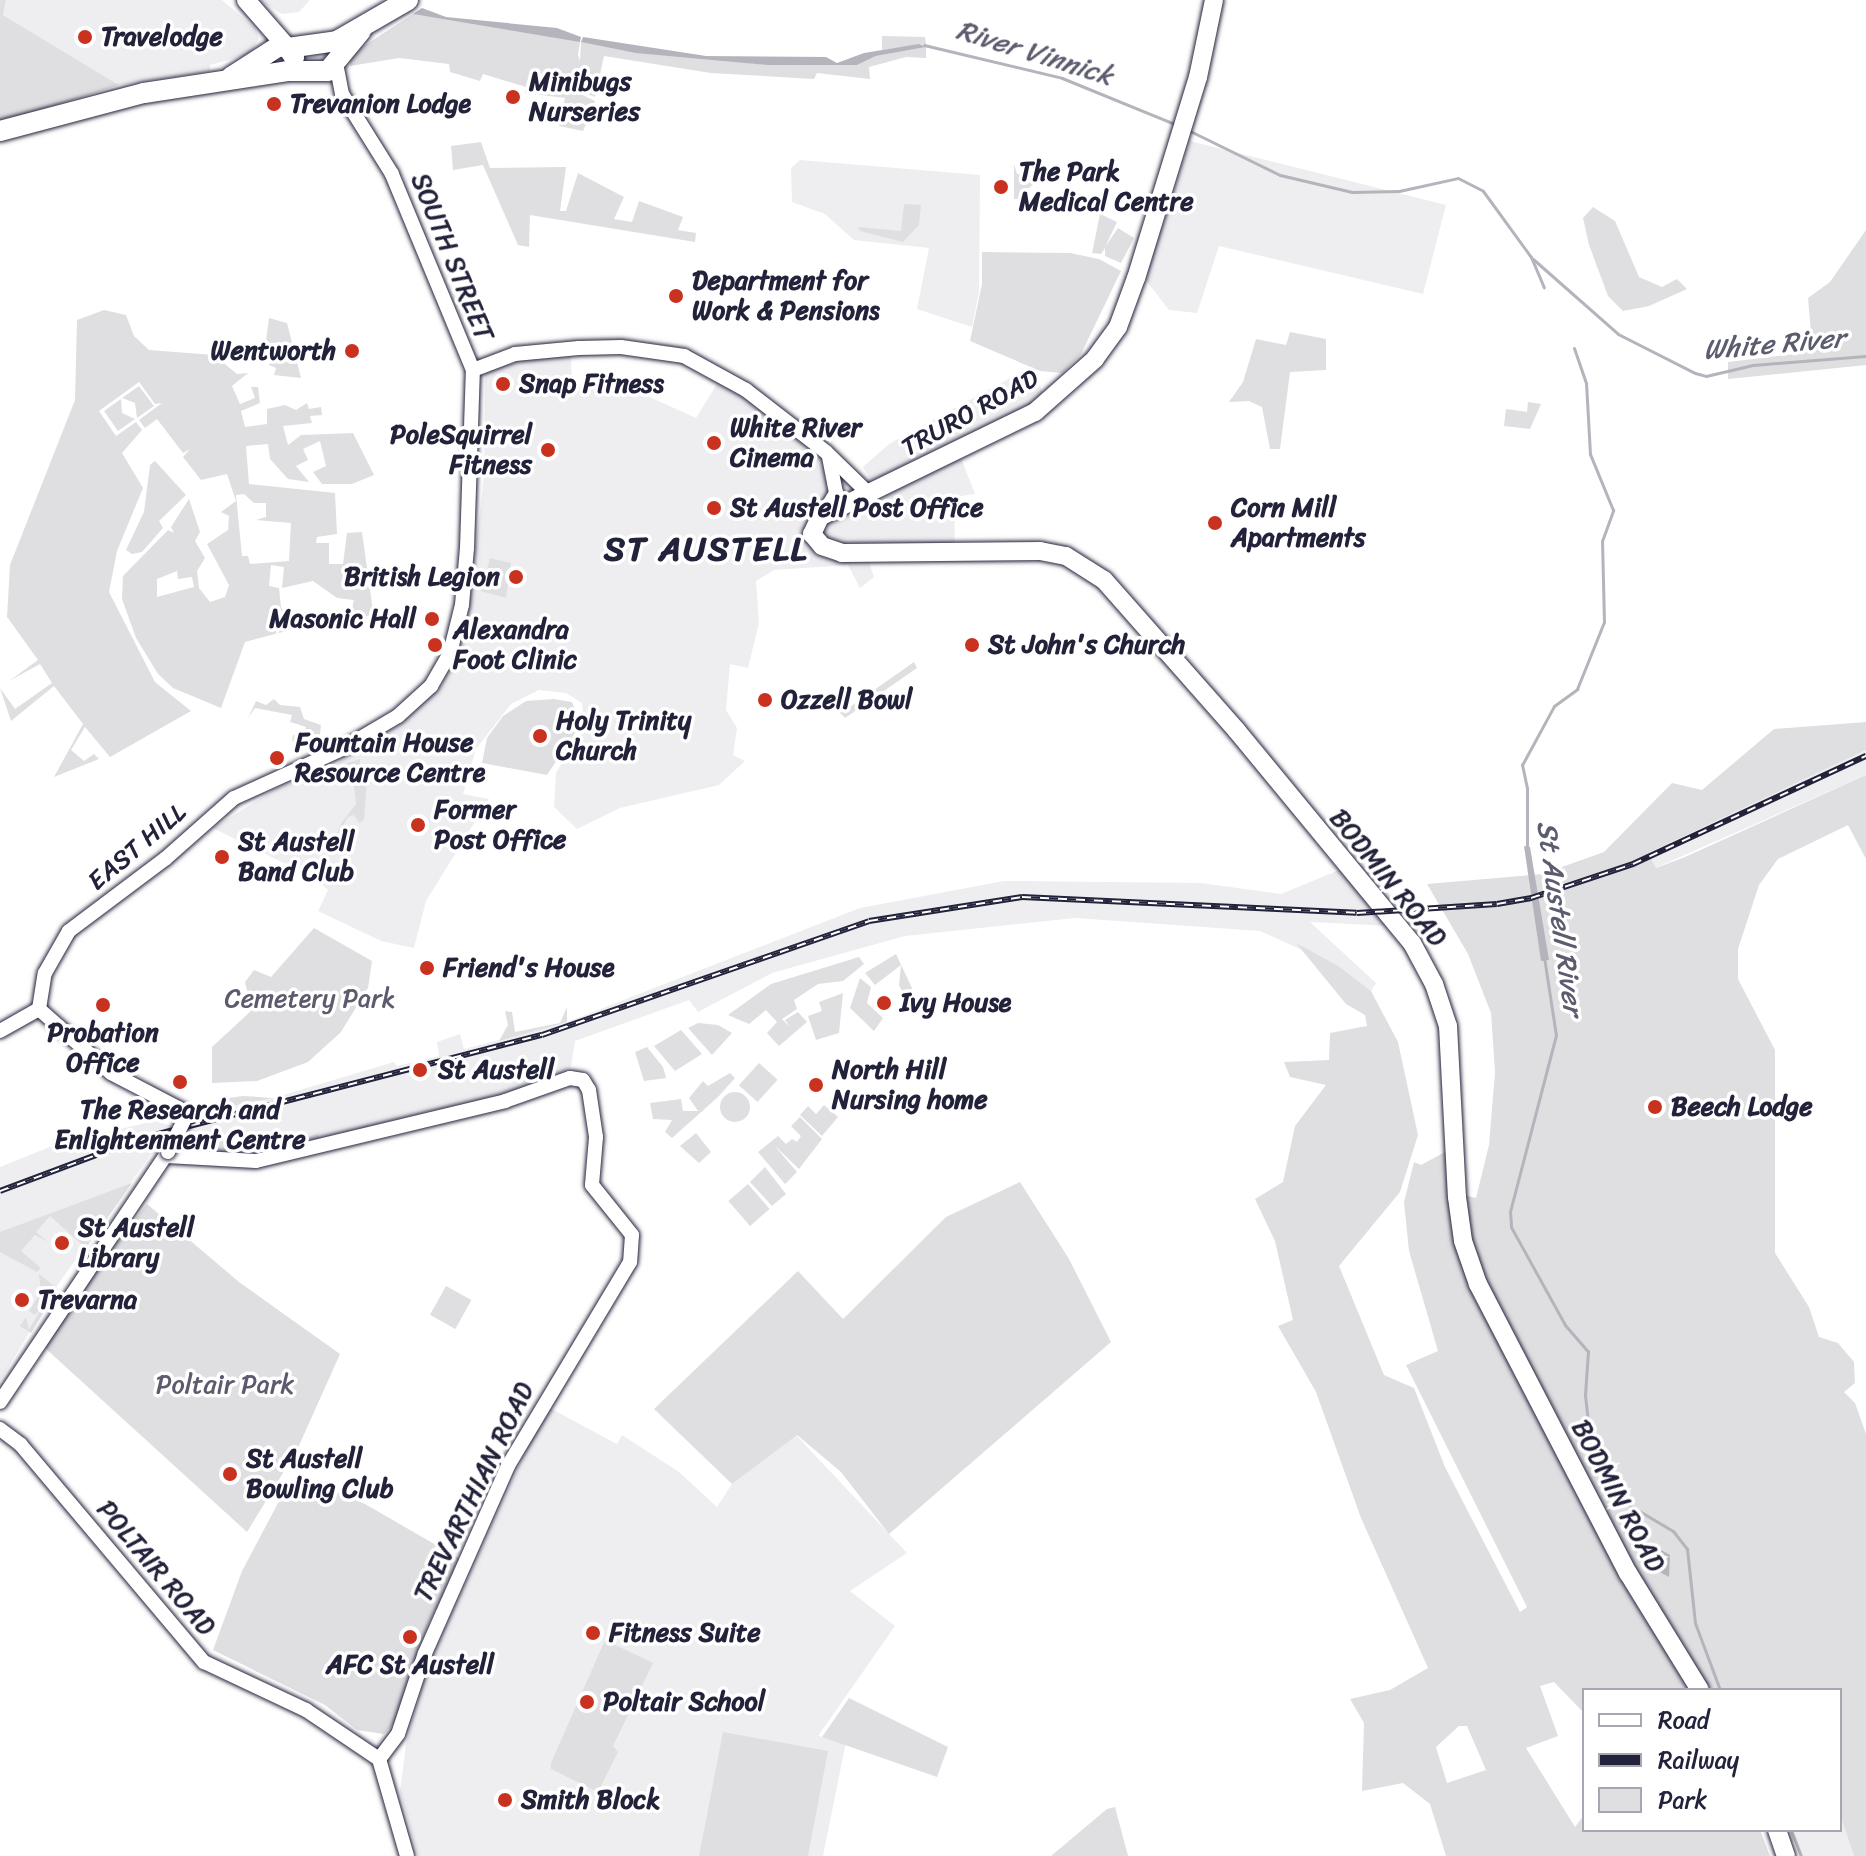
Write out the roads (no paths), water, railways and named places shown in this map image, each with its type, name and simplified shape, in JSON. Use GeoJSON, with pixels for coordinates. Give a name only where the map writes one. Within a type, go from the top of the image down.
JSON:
{"type":"FeatureCollection","features":[{"type":"Feature","properties":{"kind":"highway"},"geometry":{"type":"LineString","coordinates":[[0,131],[87,105],[220,82],[280,58],[325,59],[399,6]]}},
{"type":"Feature","properties":{"kind":"main road","name":"TRURO ROAD"},"geometry":{"type":"LineString","coordinates":[[820,517],[1035,412],[1095,359],[1127,305],[1186,116],[1214,0]]}},
{"type":"Feature","properties":{"kind":"main road"},"geometry":{"type":"LineString","coordinates":[[254,6],[280,58]]}},
{"type":"Feature","properties":{"kind":"main road","name":"BODMIN ROAD"},"geometry":{"type":"LineString","coordinates":[[820,517],[812,534],[837,552],[1040,551],[1066,556],[1104,580],[1237,731],[1412,943],[1434,984],[1448,1026],[1457,1197],[1463,1241],[1478,1284],[1628,1573],[1699,1688]]}},
{"type":"Feature","properties":{"kind":"main road"},"geometry":{"type":"LineString","coordinates":[[1778,1832],[1786,1856]]}},
{"type":"Feature","properties":{"kind":"street","name":"SOUTH STREET"},"geometry":{"type":"LineString","coordinates":[[312,761],[398,716],[431,686],[450,653],[462,605],[467,548],[473,370],[392,174],[342,94],[325,59]]}},
{"type":"Feature","properties":{"kind":"street"},"geometry":{"type":"LineString","coordinates":[[473,370],[515,354],[579,348],[669,353],[726,376],[826,452],[870,495]]}},
{"type":"Feature","properties":{"kind":"street"},"geometry":{"type":"LineString","coordinates":[[820,517],[836,493],[834,464],[826,452]]}},
{"type":"Feature","properties":{"kind":"street","name":"EAST HILL"},"geometry":{"type":"LineString","coordinates":[[39,1009],[48,964],[69,931],[165,859],[223,805],[312,761]]}},
{"type":"Feature","properties":{"kind":"street"},"geometry":{"type":"LineString","coordinates":[[0,1031],[39,1009],[111,1073],[184,1116],[168,1154],[0,1402]]}},
{"type":"Feature","properties":{"kind":"street","name":"TREVARTHIAN ROAD"},"geometry":{"type":"LineString","coordinates":[[168,1154],[256,1161],[292,1155],[505,1101],[570,1078],[583,1080],[589,1090],[596,1137],[592,1185],[632,1235],[630,1262],[508,1466],[425,1653],[398,1734],[379,1759]]}},
{"type":"Feature","properties":{"kind":"street","name":"POLTAIR ROAD"},"geometry":{"type":"LineString","coordinates":[[0,1429],[21,1445],[204,1662],[306,1710],[379,1759]]}},
{"type":"Feature","properties":{"kind":"street"},"geometry":{"type":"LineString","coordinates":[[379,1759],[407,1856]]}},
{"type":"Feature","properties":{"kind":"waterway","name":"River Vinnick"},"geometry":{"type":"LineString","coordinates":[[924,45],[1062,78],[1175,124]]}},
{"type":"Feature","properties":{"kind":"waterway","name":"River Vinnick"},"geometry":{"type":"LineString","coordinates":[[1190,131],[1280,175],[1352,192],[1399,191],[1458,178],[1483,191],[1531,257],[1544,287]]}},
{"type":"Feature","properties":{"kind":"waterway","name":"White River"},"geometry":{"type":"LineString","coordinates":[[1533,259],[1618,334],[1695,373],[1706,376],[1753,365],[1866,356]]}},
{"type":"Feature","properties":{"kind":"waterway","name":"St Austell River"},"geometry":{"type":"LineString","coordinates":[[1527,850],[1527,788],[1522,765],[1554,706],[1577,689],[1604,622],[1602,541],[1613,510],[1590,454],[1586,383],[1574,348]]}},
{"type":"Feature","properties":{"kind":"waterway","name":"St Austell River"},"geometry":{"type":"LineString","coordinates":[[1544,957],[1556,1035],[1510,1211],[1511,1227],[1565,1325],[1588,1351],[1585,1395],[1592,1458],[1614,1496],[1673,1531],[1687,1549],[1695,1623],[1719,1688]]}},
{"type":"Feature","properties":{"kind":"waterway","name":"St Austell River"},"geometry":{"type":"LineString","coordinates":[[1792,1832],[1801,1856]]}},
{"type":"Feature","properties":{"kind":"railway"},"geometry":{"type":"LineString","coordinates":[[0,1191],[139,1139],[542,1035],[869,921],[1022,897],[1357,913],[1497,904],[1531,898],[1633,864],[1866,756]]}},
{"type":"Feature","properties":{"kind":"place","name":"Travelodge"},"geometry":{"type":"Point","coordinates":[85,37]}},
{"type":"Feature","properties":{"kind":"place","name":"Minibugs Nurseries"},"geometry":{"type":"Point","coordinates":[513,97]}},
{"type":"Feature","properties":{"kind":"place","name":"Trevanion Lodge"},"geometry":{"type":"Point","coordinates":[274,104]}},
{"type":"Feature","properties":{"kind":"place","name":"The Park Medical Centre"},"geometry":{"type":"Point","coordinates":[1001,187]}},
{"type":"Feature","properties":{"kind":"place","name":"Department for Work & Pensions"},"geometry":{"type":"Point","coordinates":[676,296]}},
{"type":"Feature","properties":{"kind":"place","name":"Wentworth"},"geometry":{"type":"Point","coordinates":[352,351]}},
{"type":"Feature","properties":{"kind":"place","name":"Snap Fitness"},"geometry":{"type":"Point","coordinates":[503,384]}},
{"type":"Feature","properties":{"kind":"place","name":"White River Cinema"},"geometry":{"type":"Point","coordinates":[714,443]}},
{"type":"Feature","properties":{"kind":"place","name":"PoleSquirrel Fitness"},"geometry":{"type":"Point","coordinates":[548,450]}},
{"type":"Feature","properties":{"kind":"place","name":"St Austell Post Office"},"geometry":{"type":"Point","coordinates":[714,508]}},
{"type":"Feature","properties":{"kind":"place","name":"Corn Mill Apartments"},"geometry":{"type":"Point","coordinates":[1215,523]}},
{"type":"Feature","properties":{"kind":"place","name":"British Legion"},"geometry":{"type":"Point","coordinates":[516,577]}},
{"type":"Feature","properties":{"kind":"place","name":"Masonic Hall"},"geometry":{"type":"Point","coordinates":[432,619]}},
{"type":"Feature","properties":{"kind":"place","name":"Alexandra Foot Clinic"},"geometry":{"type":"Point","coordinates":[435,645]}},
{"type":"Feature","properties":{"kind":"place","name":"St John's Church"},"geometry":{"type":"Point","coordinates":[972,645]}},
{"type":"Feature","properties":{"kind":"place","name":"Ozzell Bowl"},"geometry":{"type":"Point","coordinates":[765,700]}},
{"type":"Feature","properties":{"kind":"place","name":"Holy Trinity Church"},"geometry":{"type":"Point","coordinates":[540,736]}},
{"type":"Feature","properties":{"kind":"place","name":"Fountain House Resource Centre"},"geometry":{"type":"Point","coordinates":[277,758]}},
{"type":"Feature","properties":{"kind":"place","name":"Former Post Office"},"geometry":{"type":"Point","coordinates":[418,825]}},
{"type":"Feature","properties":{"kind":"place","name":"St Austell Band Club"},"geometry":{"type":"Point","coordinates":[222,857]}},
{"type":"Feature","properties":{"kind":"place","name":"Friend's House"},"geometry":{"type":"Point","coordinates":[427,968]}},
{"type":"Feature","properties":{"kind":"place","name":"Ivy House"},"geometry":{"type":"Point","coordinates":[884,1003]}},
{"type":"Feature","properties":{"kind":"place","name":"Probation Office"},"geometry":{"type":"Point","coordinates":[103,1005]}},
{"type":"Feature","properties":{"kind":"place","name":"St Austell"},"geometry":{"type":"Point","coordinates":[420,1070]}},
{"type":"Feature","properties":{"kind":"place","name":"The Research and Enlightenment Centre"},"geometry":{"type":"Point","coordinates":[180,1082]}},
{"type":"Feature","properties":{"kind":"place","name":"North Hill Nursing home"},"geometry":{"type":"Point","coordinates":[816,1085]}},
{"type":"Feature","properties":{"kind":"place","name":"Beech Lodge"},"geometry":{"type":"Point","coordinates":[1655,1107]}},
{"type":"Feature","properties":{"kind":"place","name":"St Austell Library"},"geometry":{"type":"Point","coordinates":[62,1243]}},
{"type":"Feature","properties":{"kind":"place","name":"Trevarna"},"geometry":{"type":"Point","coordinates":[22,1300]}},
{"type":"Feature","properties":{"kind":"place","name":"St Austell Bowling Club"},"geometry":{"type":"Point","coordinates":[230,1474]}},
{"type":"Feature","properties":{"kind":"place","name":"Fitness Suite"},"geometry":{"type":"Point","coordinates":[593,1633]}},
{"type":"Feature","properties":{"kind":"place","name":"AFC St Austell"},"geometry":{"type":"Point","coordinates":[410,1637]}},
{"type":"Feature","properties":{"kind":"place","name":"Poltair School"},"geometry":{"type":"Point","coordinates":[587,1702]}},
{"type":"Feature","properties":{"kind":"place","name":"Smith Block"},"geometry":{"type":"Point","coordinates":[505,1800]}},
{"type":"Feature","properties":{"kind":"district","name":"ST AUSTELL"},"geometry":{"type":"Point","coordinates":[706,550]}},
{"type":"Feature","properties":{"kind":"park label","name":"Cemetery Park"},"geometry":{"type":"Point","coordinates":[310,999]}},
{"type":"Feature","properties":{"kind":"park label","name":"Poltair Park"},"geometry":{"type":"Point","coordinates":[225,1385]}}]}
